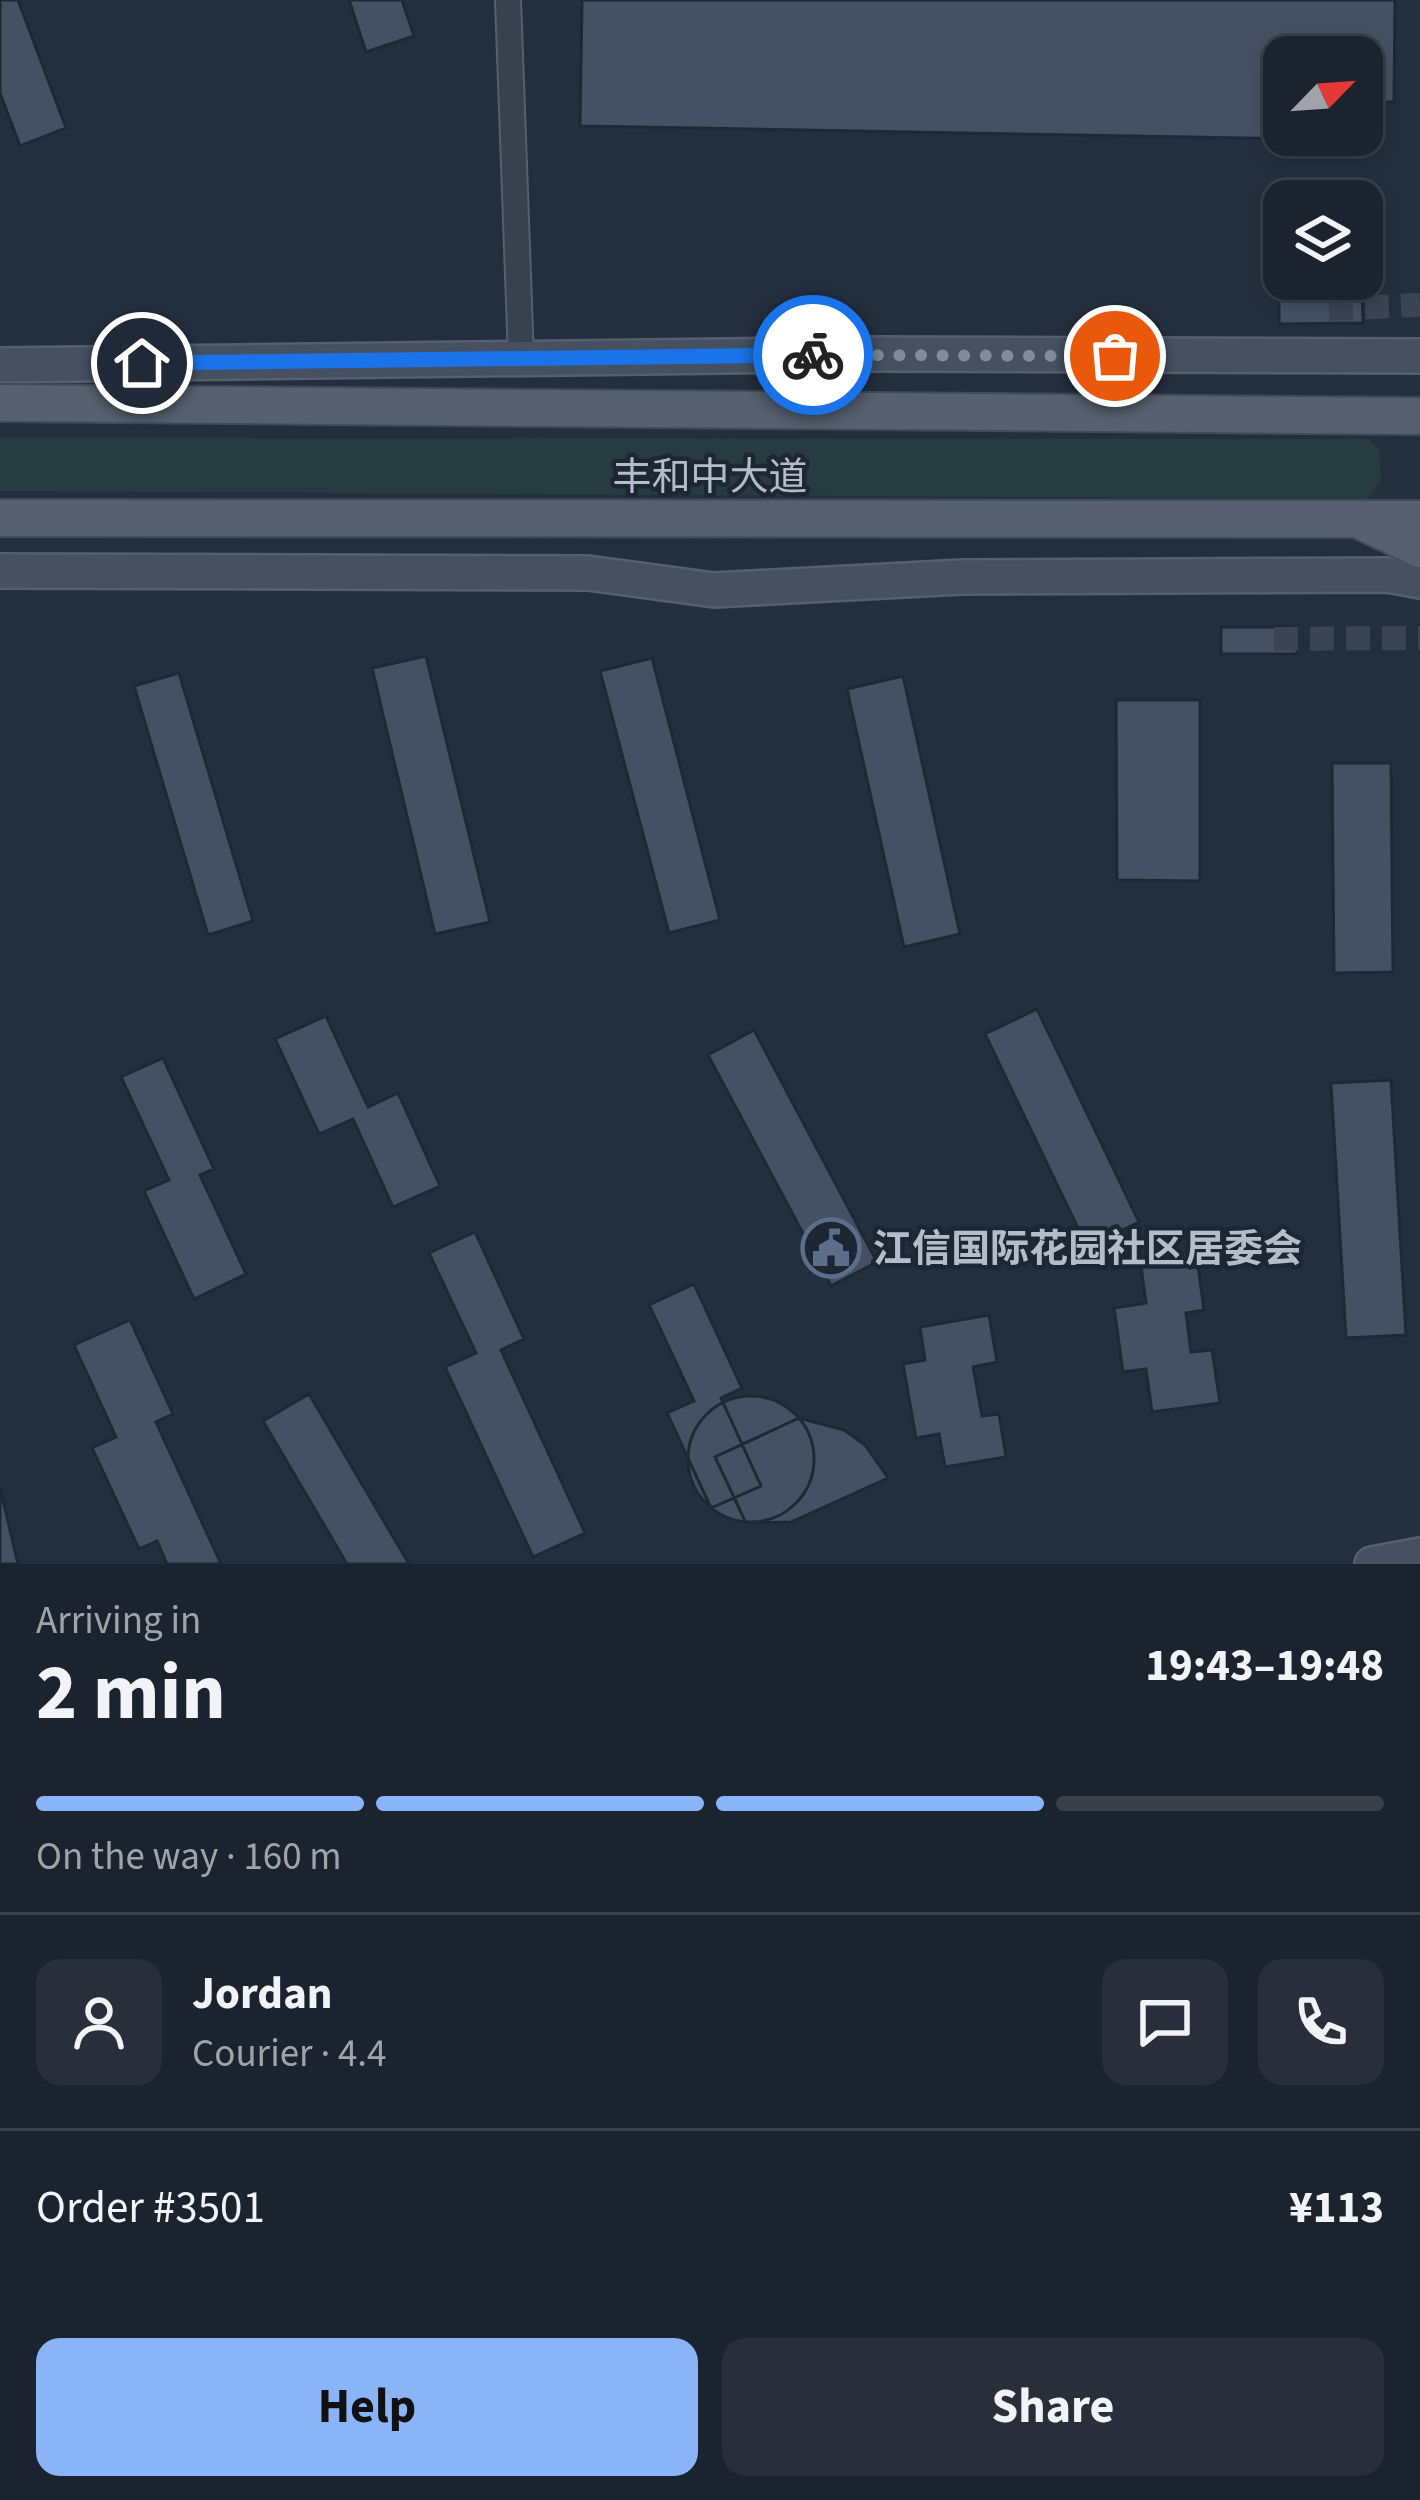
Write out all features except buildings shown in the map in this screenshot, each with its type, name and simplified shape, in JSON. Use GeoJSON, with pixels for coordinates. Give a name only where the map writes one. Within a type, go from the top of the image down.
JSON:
{"type":"FeatureCollection","features":[{"type":"Feature","properties":{"kind":"main road"},"geometry":{"type":"LineString","coordinates":[[0,365],[520,358],[1420,356]]}},
{"type":"Feature","properties":{"kind":"main road","name":"丰和中大道"},"geometry":{"type":"LineString","coordinates":[[0,403],[1420,416]]}},
{"type":"Feature","properties":{"kind":"main road","name":"丰和中大道"},"geometry":{"type":"LineString","coordinates":[[0,518],[1420,518]]}},
{"type":"Feature","properties":{"kind":"main road"},"geometry":{"type":"LineString","coordinates":[[1357,518],[1420,549]]}},
{"type":"Feature","properties":{"kind":"main road"},"geometry":{"type":"LineString","coordinates":[[0,572],[588,573],[714,590],[985,577],[1388,575],[1420,581]]}},
{"type":"Feature","properties":{"kind":"main road"},"geometry":{"type":"LineString","coordinates":[[1372,1564],[1420,1555]]}},
{"type":"Feature","properties":{"kind":"street"},"geometry":{"type":"LineString","coordinates":[[508,0],[520,358]]}},
{"type":"Feature","properties":{"kind":"green space"},"geometry":{"type":"Polygon","coordinates":[[[0,438],[1369,439],[1379,450],[1381,481],[1368,499],[0,491],[0,438]]]}},
{"type":"Feature","properties":{"kind":"tunnel"},"geometry":{"type":"LineString","coordinates":[[1329,309],[1420,305]]}},
{"type":"Feature","properties":{"kind":"tunnel"},"geometry":{"type":"LineString","coordinates":[[1274,639],[1420,638]]}},
{"type":"Feature","properties":{"kind":"way so far"},"geometry":{"type":"LineString","coordinates":[[813,355],[1115,356]]}},
{"type":"Feature","properties":{"kind":"place","name":"江信国际花园社区居委会"},"geometry":{"type":"Point","coordinates":[831,1248]}},
{"type":"Feature","properties":{"kind":"route"},"geometry":{"type":"LineString","coordinates":[[142,363],[813,355]]}}]}
